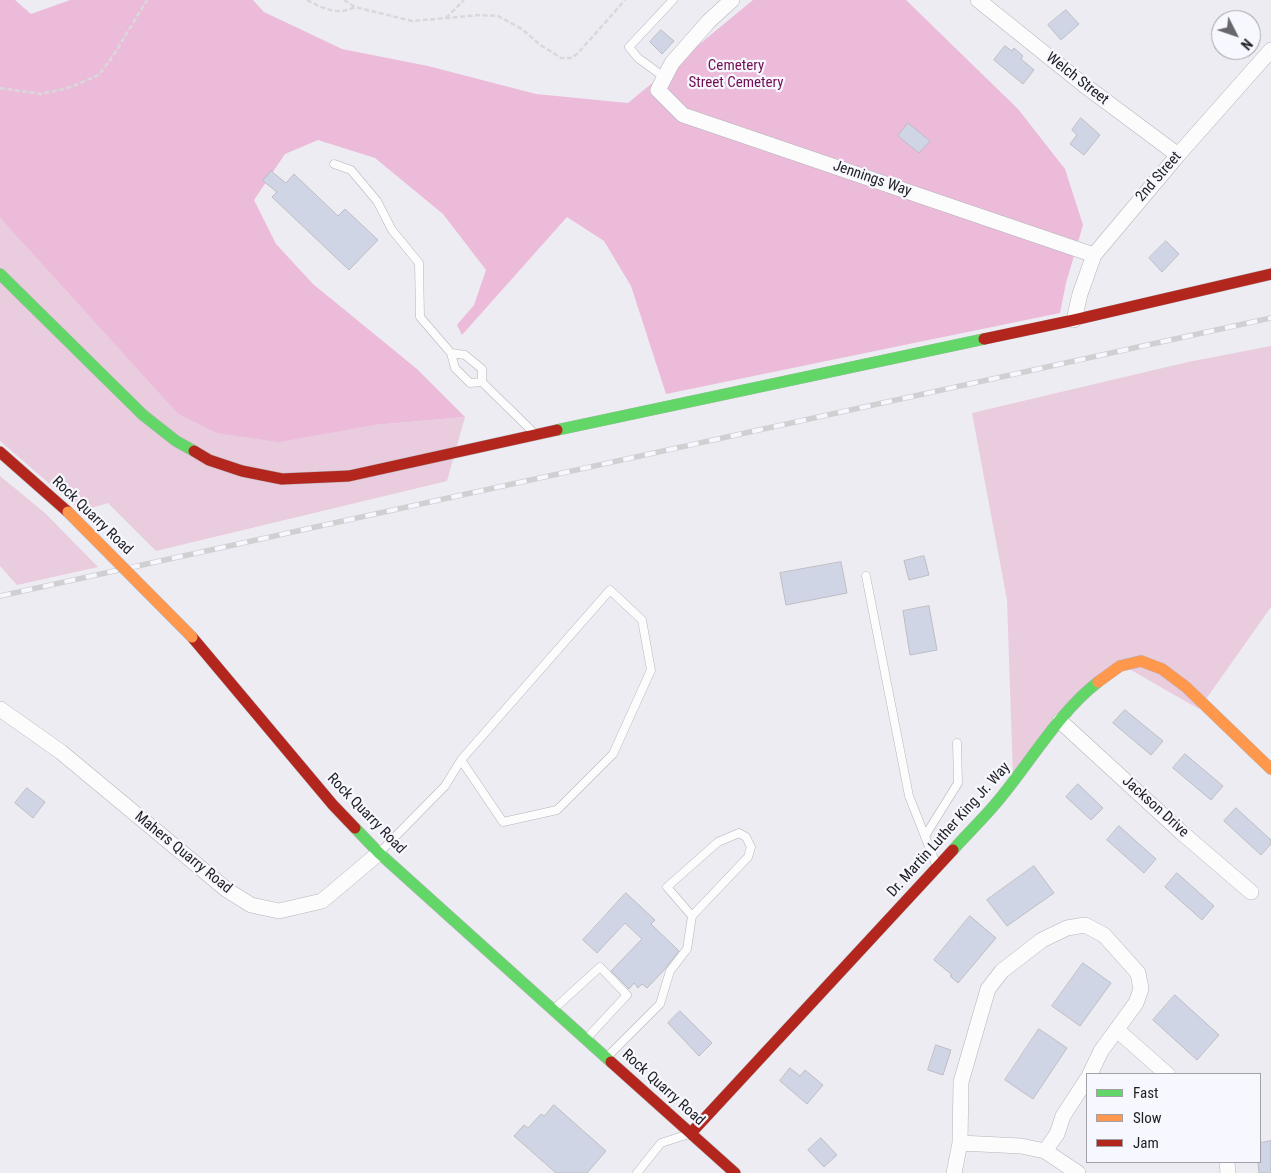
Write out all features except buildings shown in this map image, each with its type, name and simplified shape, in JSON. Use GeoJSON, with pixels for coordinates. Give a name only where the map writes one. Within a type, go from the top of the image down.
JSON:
{"type":"FeatureCollection","features":[{"type":"Feature","properties":{"kind":"street"},"geometry":{"type":"LineString","coordinates":[[661,84],[672,63],[709,21],[732,0]]}},
{"type":"Feature","properties":{"kind":"street","name":"Welch Street"},"geometry":{"type":"LineString","coordinates":[[978,0],[1084,86],[1178,155]]}},
{"type":"Feature","properties":{"kind":"street","name":"2nd Street"},"geometry":{"type":"LineString","coordinates":[[1074,320],[1080,294],[1094,255],[1178,155],[1271,50]]}},
{"type":"Feature","properties":{"kind":"street","name":"Jennings Way"},"geometry":{"type":"LineString","coordinates":[[661,84],[683,115],[1094,255]]}},
{"type":"Feature","properties":{"kind":"street"},"geometry":{"type":"LineString","coordinates":[[0,274],[143,415],[176,441],[209,460],[242,471],[282,479],[349,476],[536,434],[1074,320],[1271,274]]}},
{"type":"Feature","properties":{"kind":"street","name":"Rock Quarry Road"},"geometry":{"type":"LineString","coordinates":[[0,452],[68,512],[192,638],[333,805],[379,852],[731,1172]]}},
{"type":"Feature","properties":{"kind":"street","name":"Dr. Martin Luther King Jr. Way"},"geometry":{"type":"LineString","coordinates":[[690,1133],[997,802],[1060,721],[1091,688],[1120,666],[1141,661],[1162,670],[1186,687],[1271,769]]}},
{"type":"Feature","properties":{"kind":"street","name":"Mahers Quarry Road"},"geometry":{"type":"LineString","coordinates":[[0,708],[61,752],[227,890],[251,905],[279,911],[322,901],[379,852]]}},
{"type":"Feature","properties":{"kind":"street","name":"Jackson Drive"},"geometry":{"type":"LineString","coordinates":[[1060,721],[1181,832],[1251,892]]}},
{"type":"Feature","properties":{"kind":"street"},"geometry":{"type":"LineString","coordinates":[[954,1173],[960,1143],[961,1082],[988,989],[1002,971],[1042,940],[1067,928],[1085,925],[1104,935],[1138,973],[1141,989],[1136,1003],[1101,1051],[1090,1073]]}},
{"type":"Feature","properties":{"kind":"street"},"geometry":{"type":"LineString","coordinates":[[1117,1030],[1166,1073]]}},
{"type":"Feature","properties":{"kind":"street"},"geometry":{"type":"LineString","coordinates":[[1045,1151],[1057,1134],[1063,1116],[1086,1081]]}},
{"type":"Feature","properties":{"kind":"street"},"geometry":{"type":"LineString","coordinates":[[960,1143],[1021,1146],[1045,1151],[1078,1173]]}},
{"type":"Feature","properties":{"kind":"lane"},"geometry":{"type":"LineString","coordinates":[[661,84],[629,47],[673,0]]}},
{"type":"Feature","properties":{"kind":"lane"},"geometry":{"type":"LineString","coordinates":[[334,164],[351,170],[377,201],[392,230],[419,263],[420,317],[451,353],[455,368],[470,383],[482,382]]}},
{"type":"Feature","properties":{"kind":"lane"},"geometry":{"type":"LineString","coordinates":[[451,353],[465,355],[482,369],[482,382],[536,434]]}},
{"type":"Feature","properties":{"kind":"lane"},"geometry":{"type":"LineString","coordinates":[[866,576],[909,796],[937,868]]}},
{"type":"Feature","properties":{"kind":"lane"},"geometry":{"type":"LineString","coordinates":[[379,852],[445,786],[461,760],[610,590],[642,620],[651,670],[614,754],[557,810],[503,822],[461,760]]}},
{"type":"Feature","properties":{"kind":"lane"},"geometry":{"type":"LineString","coordinates":[[925,836],[958,783],[957,743]]}},
{"type":"Feature","properties":{"kind":"lane"},"geometry":{"type":"LineString","coordinates":[[606,1058],[660,1004],[670,971],[686,949],[692,916],[748,856],[751,847],[746,837],[739,833],[718,842],[667,887],[692,916]]}},
{"type":"Feature","properties":{"kind":"lane"},"geometry":{"type":"LineString","coordinates":[[553,1010],[600,967],[627,995],[586,1039]]}},
{"type":"Feature","properties":{"kind":"lane"},"geometry":{"type":"LineString","coordinates":[[636,1173],[662,1143],[690,1133]]}},
{"type":"Feature","properties":{"kind":"path"},"geometry":{"type":"LineString","coordinates":[[0,88],[41,94],[68,88],[99,75],[114,56],[147,0]]}},
{"type":"Feature","properties":{"kind":"path"},"geometry":{"type":"LineString","coordinates":[[307,0],[325,9],[346,12],[355,7]]}},
{"type":"Feature","properties":{"kind":"path"},"geometry":{"type":"LineString","coordinates":[[344,0],[355,7],[412,21],[480,15],[498,16],[522,29],[539,44],[561,58],[572,58],[625,0]]}},
{"type":"Feature","properties":{"kind":"path"},"geometry":{"type":"LineString","coordinates":[[446,18],[464,0]]}},
{"type":"Feature","properties":{"kind":"shaded area"},"geometry":{"type":"Polygon","coordinates":[[[0,218],[177,413],[374,425],[465,417],[447,481],[156,551],[108,503],[81,511],[0,441],[0,218]]]}},
{"type":"Feature","properties":{"kind":"shaded area"},"geometry":{"type":"Polygon","coordinates":[[[1271,346],[1271,607],[1199,709],[1117,662],[1013,776],[1007,600],[972,413],[1188,362],[1271,346]]]}},
{"type":"Feature","properties":{"kind":"shaded area"},"geometry":{"type":"Polygon","coordinates":[[[0,476],[45,513],[98,567],[17,585],[0,566],[0,476]]]}},
{"type":"Feature","properties":{"kind":"green space","name":"Cemetery Street Cemetery"},"geometry":{"type":"Polygon","coordinates":[[[0,0],[15,0],[31,14],[70,0],[253,0],[264,12],[342,49],[428,66],[536,94],[628,103],[753,0],[906,0],[1018,109],[1065,169],[1083,225],[1066,283],[1060,313],[666,394],[631,286],[604,241],[567,217],[462,335],[457,325],[474,305],[486,270],[443,214],[375,158],[318,140],[285,154],[254,200],[276,244],[313,284],[417,369],[465,417],[374,425],[279,442],[217,433],[177,413],[0,218],[0,0]]]}},
{"type":"Feature","properties":{"kind":"railway"},"geometry":{"type":"LineString","coordinates":[[0,596],[1271,318]]}},
{"type":"Feature","properties":{"kind":"traffic: fast"},"geometry":{"type":"LineString","coordinates":[[0,274],[143,415],[176,441],[194,451]]}},
{"type":"Feature","properties":{"kind":"traffic: fast"},"geometry":{"type":"LineString","coordinates":[[557,430],[984,339]]}},
{"type":"Feature","properties":{"kind":"traffic: fast"},"geometry":{"type":"LineString","coordinates":[[953,850],[997,802],[1057,723],[1098,682]]}},
{"type":"Feature","properties":{"kind":"traffic: fast"},"geometry":{"type":"LineString","coordinates":[[355,828],[379,853],[611,1062]]}},
{"type":"Feature","properties":{"kind":"traffic: slow"},"geometry":{"type":"LineString","coordinates":[[68,512],[192,637]]}},
{"type":"Feature","properties":{"kind":"traffic: slow"},"geometry":{"type":"LineString","coordinates":[[1098,682],[1120,666],[1141,661],[1162,669],[1186,687],[1271,769]]}},
{"type":"Feature","properties":{"kind":"traffic: jam"},"geometry":{"type":"LineString","coordinates":[[984,339],[1271,274]]}},
{"type":"Feature","properties":{"kind":"traffic: jam"},"geometry":{"type":"LineString","coordinates":[[194,451],[209,460],[242,471],[282,479],[349,476],[557,430]]}},
{"type":"Feature","properties":{"kind":"traffic: jam"},"geometry":{"type":"LineString","coordinates":[[0,452],[68,512]]}},
{"type":"Feature","properties":{"kind":"traffic: jam"},"geometry":{"type":"LineString","coordinates":[[192,637],[333,805],[355,828]]}},
{"type":"Feature","properties":{"kind":"traffic: jam"},"geometry":{"type":"LineString","coordinates":[[691,1133],[953,850]]}},
{"type":"Feature","properties":{"kind":"traffic: jam"},"geometry":{"type":"LineString","coordinates":[[611,1062],[735,1173]]}}]}
